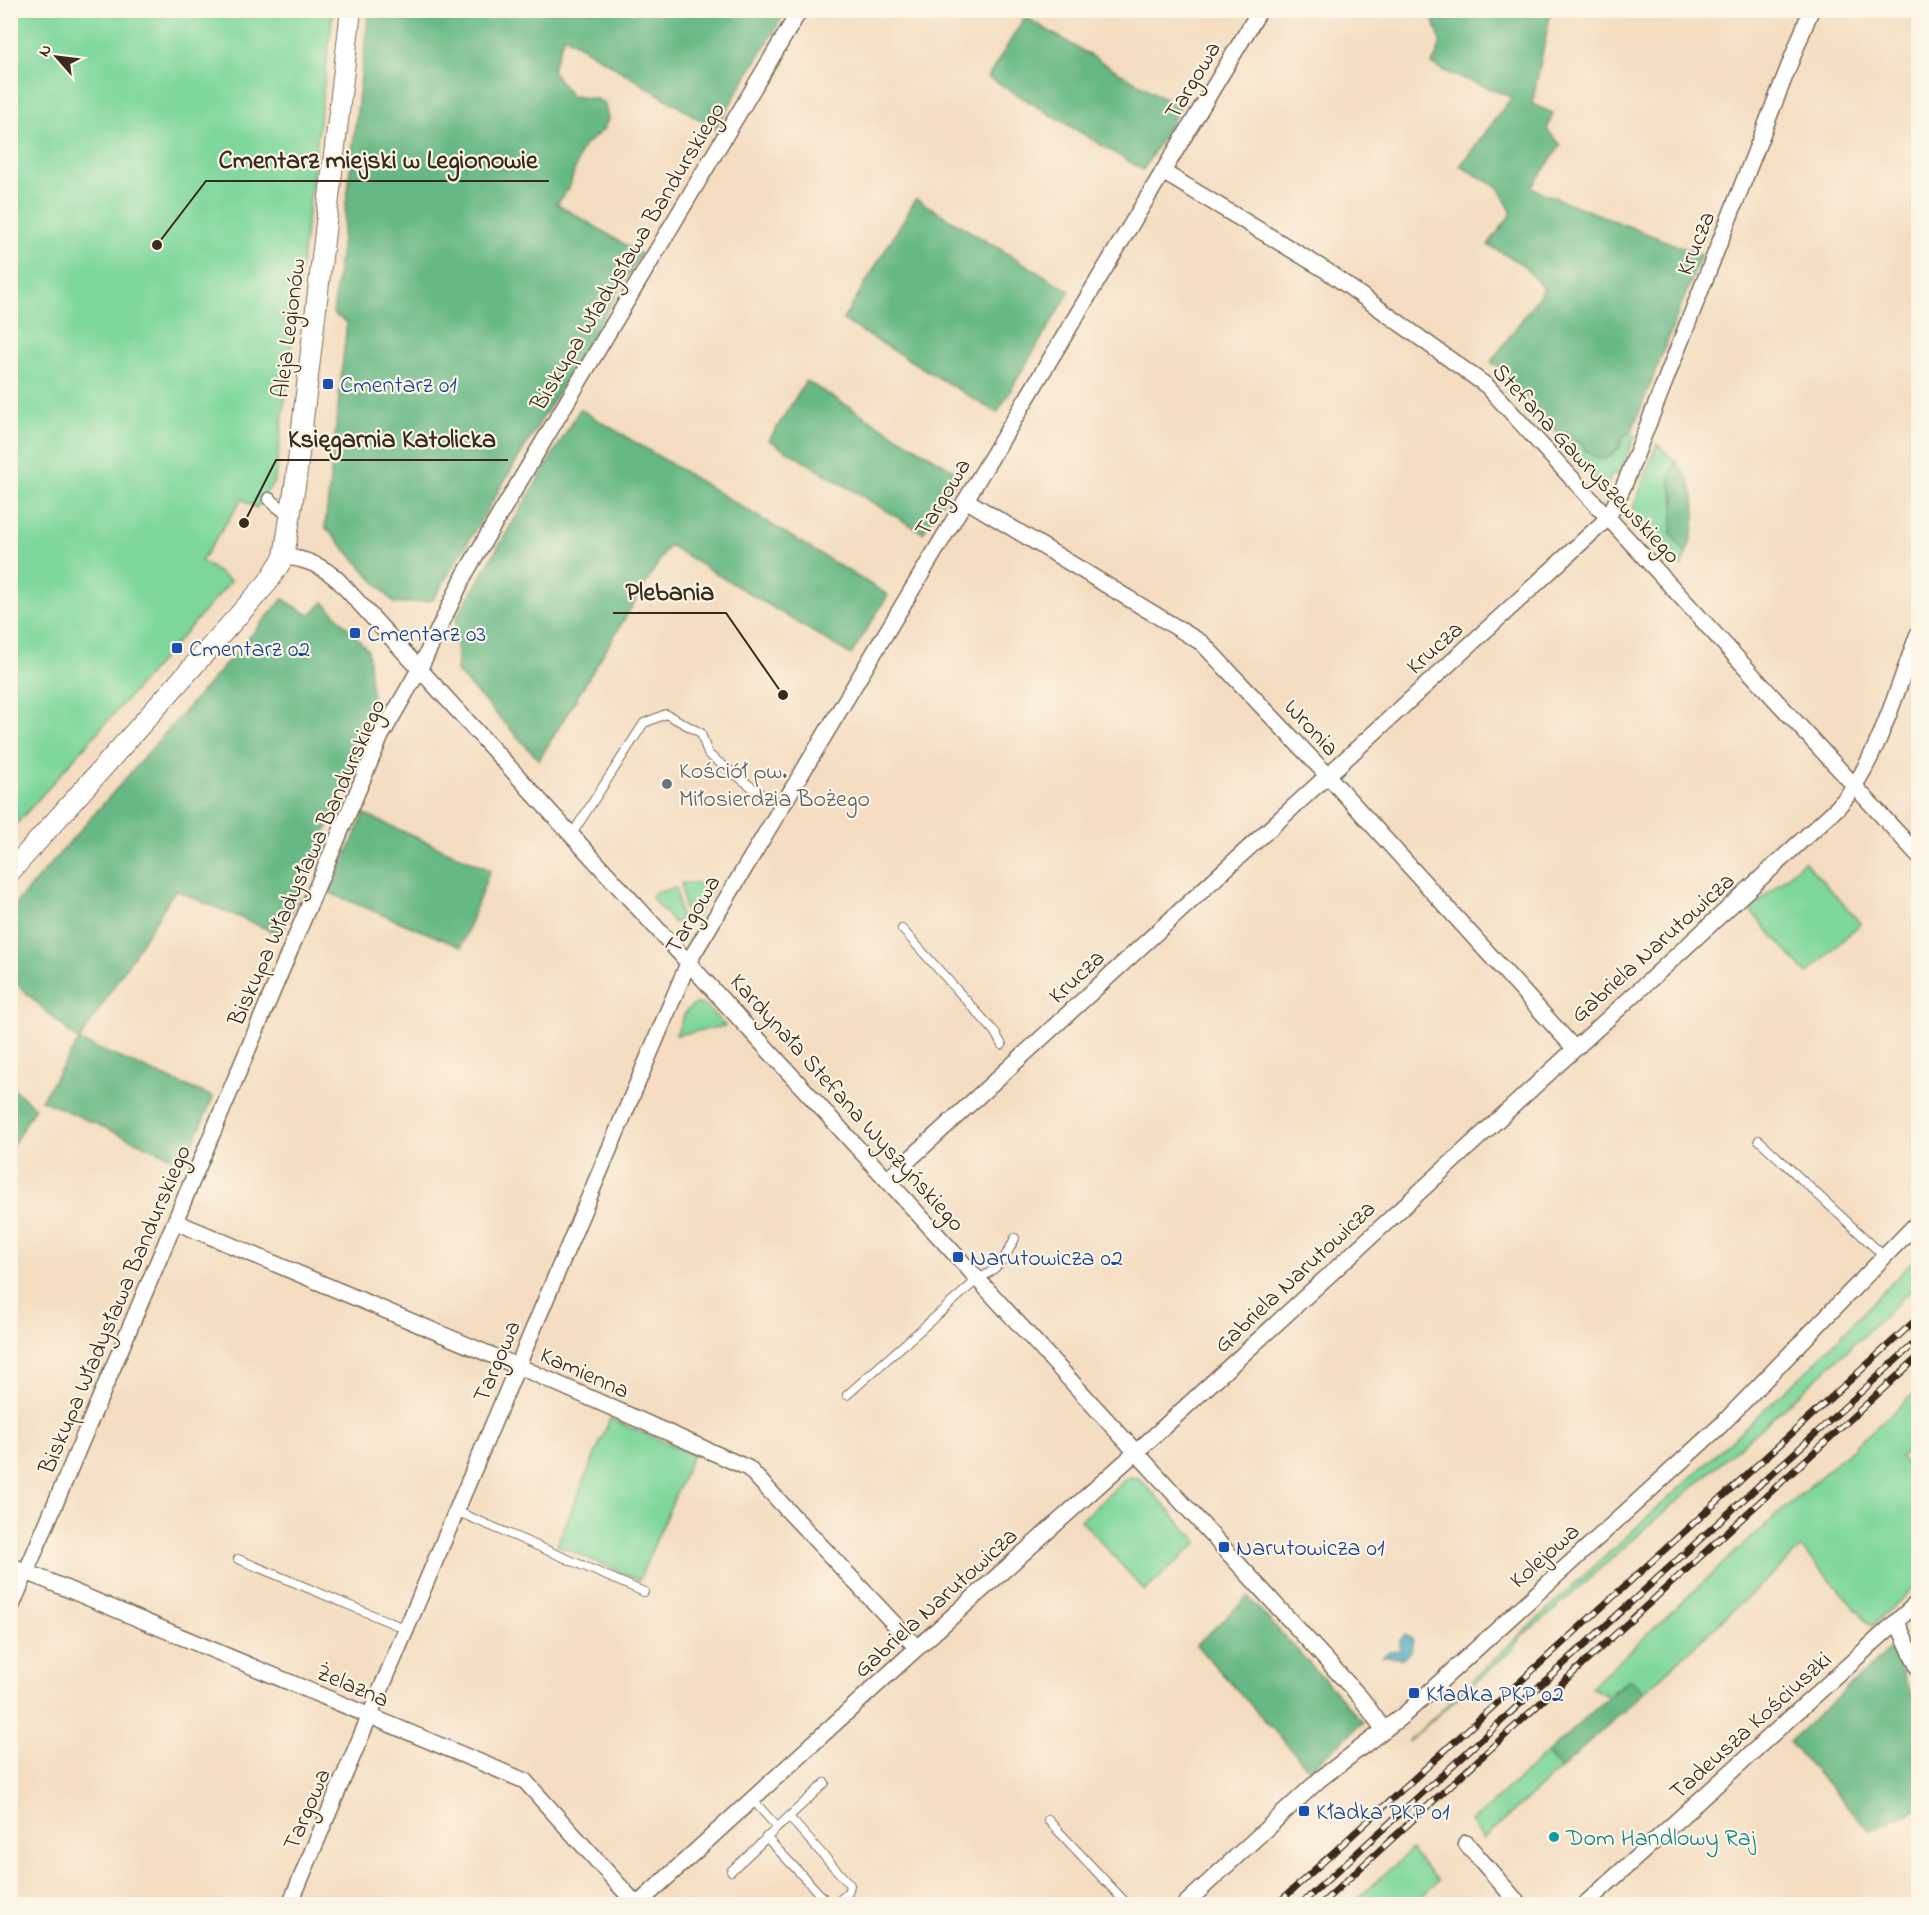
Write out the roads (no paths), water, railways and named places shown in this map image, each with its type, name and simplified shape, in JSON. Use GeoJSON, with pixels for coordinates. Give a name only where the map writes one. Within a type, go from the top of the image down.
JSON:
{"type":"FeatureCollection","features":[{"type":"Feature","properties":{"kind":"street","name":"Aleja Legionów"},"geometry":{"type":"LineString","coordinates":[[10,872],[268,582],[284,557],[351,10]]}},
{"type":"Feature","properties":{"kind":"street","name":"Biskupa Władysława Bandurskiego"},"geometry":{"type":"LineString","coordinates":[[10,1610],[381,736],[420,668],[465,574],[492,526],[800,10]]}},
{"type":"Feature","properties":{"kind":"street","name":"Targowa"},"geometry":{"type":"LineString","coordinates":[[290,1905],[689,961],[1260,10]]}},
{"type":"Feature","properties":{"kind":"street","name":"Krucza"},"geometry":{"type":"LineString","coordinates":[[887,1180],[1608,518],[1625,483],[1811,10]]}},
{"type":"Feature","properties":{"kind":"street","name":"Stefana Gawryszewskiego"},"geometry":{"type":"LineString","coordinates":[[1163,172],[1327,271],[1475,376],[1494,393],[1918,855]]}},
{"type":"Feature","properties":{"kind":"street"},"geometry":{"type":"LineString","coordinates":[[269,499],[290,516]]}},
{"type":"Feature","properties":{"kind":"street","name":"Wronia"},"geometry":{"type":"LineString","coordinates":[[966,500],[1202,643],[1327,775],[1574,1048]]}},
{"type":"Feature","properties":{"kind":"street","name":"Kardynała Stefana Wyszyńskiego"},"geometry":{"type":"LineString","coordinates":[[284,557],[307,561],[334,577],[420,668],[1137,1451],[1361,1698],[1384,1730]]}},
{"type":"Feature","properties":{"kind":"street","name":"Gabriela Narutowicza"},"geometry":{"type":"LineString","coordinates":[[637,1905],[917,1648],[1137,1451],[1837,808],[1856,786],[1918,634]]}},
{"type":"Feature","properties":{"kind":"street","name":"Kamienna"},"geometry":{"type":"LineString","coordinates":[[176,1222],[518,1367],[748,1468],[917,1648]]}},
{"type":"Feature","properties":{"kind":"street","name":"Kolejowa"},"geometry":{"type":"LineString","coordinates":[[1185,1905],[1320,1779],[1384,1730],[1721,1425],[1918,1222]]}},
{"type":"Feature","properties":{"kind":"street","name":"Żelazna"},"geometry":{"type":"LineString","coordinates":[[10,1565],[525,1781],[637,1905]]}},
{"type":"Feature","properties":{"kind":"street","name":"Tadeusza Kościuszki"},"geometry":{"type":"LineString","coordinates":[[1585,1905],[1918,1602]]}},
{"type":"Feature","properties":{"kind":"street"},"geometry":{"type":"LineString","coordinates":[[1897,1622],[1918,1668]]}},
{"type":"Feature","properties":{"kind":"street"},"geometry":{"type":"LineString","coordinates":[[1466,1843],[1519,1905]]}},
{"type":"Feature","properties":{"kind":"lane"},"geometry":{"type":"LineString","coordinates":[[572,834],[644,723],[666,714],[701,733],[708,754],[765,797],[783,807]]}},
{"type":"Feature","properties":{"kind":"lane"},"geometry":{"type":"LineString","coordinates":[[902,929],[994,1031],[1002,1045]]}},
{"type":"Feature","properties":{"kind":"lane"},"geometry":{"type":"LineString","coordinates":[[1759,1140],[1885,1257]]}},
{"type":"Feature","properties":{"kind":"lane"},"geometry":{"type":"LineString","coordinates":[[847,1395],[978,1279],[991,1273],[1006,1257],[1016,1238]]}},
{"type":"Feature","properties":{"kind":"lane"},"geometry":{"type":"LineString","coordinates":[[456,1511],[644,1592]]}},
{"type":"Feature","properties":{"kind":"lane"},"geometry":{"type":"LineString","coordinates":[[238,1559],[406,1629]]}},
{"type":"Feature","properties":{"kind":"lane"},"geometry":{"type":"LineString","coordinates":[[731,1870],[825,1783]]}},
{"type":"Feature","properties":{"kind":"lane"},"geometry":{"type":"LineString","coordinates":[[752,1800],[777,1827]]}},
{"type":"Feature","properties":{"kind":"lane"},"geometry":{"type":"LineString","coordinates":[[789,1816],[850,1885],[849,1893],[835,1905]]}},
{"type":"Feature","properties":{"kind":"lane"},"geometry":{"type":"LineString","coordinates":[[1048,1820],[1127,1905]]}},
{"type":"Feature","properties":{"kind":"lane"},"geometry":{"type":"LineString","coordinates":[[766,1837],[829,1905]]}},
{"type":"Feature","properties":{"kind":"water"},"geometry":{"type":"Polygon","coordinates":[[[1405,1635],[1413,1640],[1411,1652],[1403,1658],[1383,1657],[1389,1651],[1400,1650],[1400,1640],[1405,1635]]]}},
{"type":"Feature","properties":{"kind":"railway"},"geometry":{"type":"LineString","coordinates":[[1277,1904],[1918,1318]]}},
{"type":"Feature","properties":{"kind":"railway"},"geometry":{"type":"LineString","coordinates":[[1301,1904],[1918,1340]]}},
{"type":"Feature","properties":{"kind":"railway"},"geometry":{"type":"LineString","coordinates":[[1321,1904],[1918,1357]]}},
{"type":"Feature","properties":{"kind":"place","name":"Cmentarz miejski w Legionowie"},"geometry":{"type":"Point","coordinates":[157,245]}},
{"type":"Feature","properties":{"kind":"place","name":"Cmentarz 01"},"geometry":{"type":"Point","coordinates":[328,384]}},
{"type":"Feature","properties":{"kind":"place","name":"Księgarnia Katolicka"},"geometry":{"type":"Point","coordinates":[244,523]}},
{"type":"Feature","properties":{"kind":"place","name":"Cmentarz 03"},"geometry":{"type":"Point","coordinates":[355,633]}},
{"type":"Feature","properties":{"kind":"place","name":"Cmentarz 02"},"geometry":{"type":"Point","coordinates":[177,648]}},
{"type":"Feature","properties":{"kind":"place","name":"Plebania"},"geometry":{"type":"Point","coordinates":[783,695]}},
{"type":"Feature","properties":{"kind":"place","name":"Kościół pw. Miłosierdzia Bożego"},"geometry":{"type":"Point","coordinates":[667,784]}},
{"type":"Feature","properties":{"kind":"place","name":"Narutowicza 02"},"geometry":{"type":"Point","coordinates":[958,1257]}},
{"type":"Feature","properties":{"kind":"place","name":"Narutowicza 01"},"geometry":{"type":"Point","coordinates":[1224,1547]}},
{"type":"Feature","properties":{"kind":"place","name":"Kładka PKP 02"},"geometry":{"type":"Point","coordinates":[1414,1693]}},
{"type":"Feature","properties":{"kind":"place","name":"Kładka PKP 01"},"geometry":{"type":"Point","coordinates":[1304,1811]}},
{"type":"Feature","properties":{"kind":"place","name":"Dom Handlowy Raj"},"geometry":{"type":"Point","coordinates":[1554,1837]}}]}
